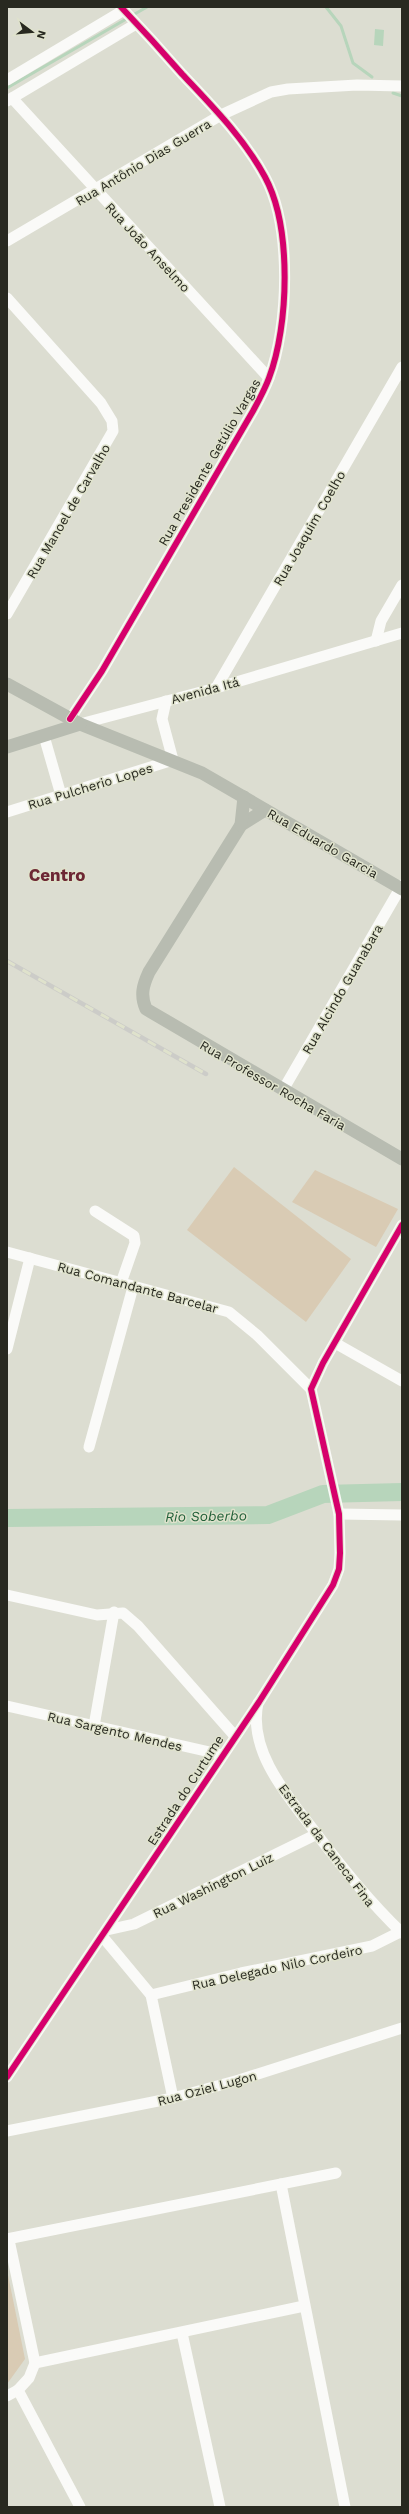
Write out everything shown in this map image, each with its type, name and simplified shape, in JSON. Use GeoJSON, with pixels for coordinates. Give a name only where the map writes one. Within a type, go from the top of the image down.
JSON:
{"type":"FeatureCollection","features":[{"type":"Feature","properties":{"kind":"main road","name":"Rua Eduardo Garcia"},"geometry":{"type":"LineString","coordinates":[[7,684],[75,722],[173,760],[202,773],[401,887]]}},
{"type":"Feature","properties":{"kind":"main road","name":"Avenida Itá"},"geometry":{"type":"LineString","coordinates":[[7,747],[44,736],[75,722]]}},
{"type":"Feature","properties":{"kind":"main road"},"geometry":{"type":"LineString","coordinates":[[241,825],[244,797]]}},
{"type":"Feature","properties":{"kind":"main road"},"geometry":{"type":"LineString","coordinates":[[241,825],[265,810]]}},
{"type":"Feature","properties":{"kind":"main road","name":"Rua Professor Rocha Faria"},"geometry":{"type":"LineString","coordinates":[[241,825],[149,972],[142,992],[146,1009],[402,1160]]}},
{"type":"Feature","properties":{"kind":"street","name":"Rua Presidente Getúlio Vargas"},"geometry":{"type":"LineString","coordinates":[[75,722],[85,699],[253,411],[270,378],[281,323],[285,283],[285,254],[280,224],[266,178],[252,156],[221,115],[122,8]]}},
{"type":"Feature","properties":{"kind":"street"},"geometry":{"type":"LineString","coordinates":[[7,80],[122,8]]}},
{"type":"Feature","properties":{"kind":"street"},"geometry":{"type":"LineString","coordinates":[[10,100],[136,24]]}},
{"type":"Feature","properties":{"kind":"street","name":"Rua Antônio Dias Guerra"},"geometry":{"type":"LineString","coordinates":[[7,241],[221,115],[271,92],[288,89],[402,86]]}},
{"type":"Feature","properties":{"kind":"street","name":"Rua João Anselmo"},"geometry":{"type":"LineString","coordinates":[[10,100],[270,378]]}},
{"type":"Feature","properties":{"kind":"street","name":"Rua Manoel de Carvalho"},"geometry":{"type":"LineString","coordinates":[[7,298],[101,403],[112,421],[113,431],[7,614]]}},
{"type":"Feature","properties":{"kind":"street","name":"Rua Joaquim Coelho"},"geometry":{"type":"LineString","coordinates":[[216,688],[402,367]]}},
{"type":"Feature","properties":{"kind":"street"},"geometry":{"type":"LineString","coordinates":[[376,641],[381,621],[402,585]]}},
{"type":"Feature","properties":{"kind":"street","name":"Avenida Itá"},"geometry":{"type":"LineString","coordinates":[[75,722],[100,719],[216,688],[402,634]]}},
{"type":"Feature","properties":{"kind":"street"},"geometry":{"type":"LineString","coordinates":[[85,699],[86,713],[100,719]]}},
{"type":"Feature","properties":{"kind":"street"},"geometry":{"type":"LineString","coordinates":[[166,701],[162,719],[173,760]]}},
{"type":"Feature","properties":{"kind":"street"},"geometry":{"type":"LineString","coordinates":[[147,706],[162,719]]}},
{"type":"Feature","properties":{"kind":"street"},"geometry":{"type":"LineString","coordinates":[[44,736],[61,795]]}},
{"type":"Feature","properties":{"kind":"street","name":"Rua Pulcherio Lopes"},"geometry":{"type":"LineString","coordinates":[[7,812],[173,760]]}},
{"type":"Feature","properties":{"kind":"street","name":"Rua Alcindo Guanabara"},"geometry":{"type":"LineString","coordinates":[[283,1090],[401,887]]}},
{"type":"Feature","properties":{"kind":"street"},"geometry":{"type":"LineString","coordinates":[[95,1212],[134,1236],[135,1243],[121,1283]]}},
{"type":"Feature","properties":{"kind":"street"},"geometry":{"type":"LineString","coordinates":[[311,1389],[335,1343],[402,1225]]}},
{"type":"Feature","properties":{"kind":"street","name":"Rua Comandante Barcelar"},"geometry":{"type":"LineString","coordinates":[[7,1252],[230,1312],[257,1335],[311,1389]]}},
{"type":"Feature","properties":{"kind":"street"},"geometry":{"type":"LineString","coordinates":[[7,1349],[30,1258]]}},
{"type":"Feature","properties":{"kind":"street"},"geometry":{"type":"LineString","coordinates":[[89,1447],[133,1287]]}},
{"type":"Feature","properties":{"kind":"street"},"geometry":{"type":"LineString","coordinates":[[335,1343],[402,1381]]}},
{"type":"Feature","properties":{"kind":"street","name":"Estrada do Curtume"},"geometry":{"type":"LineString","coordinates":[[7,2077],[105,1933],[223,1755],[234,1735],[259,1702],[333,1585],[339,1569],[339,1514],[311,1389]]}},
{"type":"Feature","properties":{"kind":"street"},"geometry":{"type":"LineString","coordinates":[[339,1514],[402,1515]]}},
{"type":"Feature","properties":{"kind":"street"},"geometry":{"type":"LineString","coordinates":[[7,1595],[98,1615],[114,1612],[123,1613],[138,1626],[234,1735]]}},
{"type":"Feature","properties":{"kind":"street"},"geometry":{"type":"LineString","coordinates":[[94,1726],[114,1612]]}},
{"type":"Feature","properties":{"kind":"street","name":"Estrada da Caneca Fina"},"geometry":{"type":"LineString","coordinates":[[259,1702],[256,1722],[263,1749],[272,1770],[294,1805],[376,1909],[401,1932]]}},
{"type":"Feature","properties":{"kind":"street","name":"Rua Sargento Mendes"},"geometry":{"type":"LineString","coordinates":[[7,1706],[223,1755]]}},
{"type":"Feature","properties":{"kind":"street"},"geometry":{"type":"LineString","coordinates":[[244,1721],[249,1719],[256,1722]]}},
{"type":"Feature","properties":{"kind":"street","name":"Rua Washington Luiz"},"geometry":{"type":"LineString","coordinates":[[105,1933],[134,1924],[317,1834]]}},
{"type":"Feature","properties":{"kind":"street","name":"Rua Delegado Nilo Cordeiro"},"geometry":{"type":"LineString","coordinates":[[151,1995],[241,1973],[372,1946],[401,1932]]}},
{"type":"Feature","properties":{"kind":"street"},"geometry":{"type":"LineString","coordinates":[[105,1933],[151,1995],[173,2098]]}},
{"type":"Feature","properties":{"kind":"street","name":"Rua Oziel Lugon"},"geometry":{"type":"LineString","coordinates":[[7,2131],[173,2098],[258,2074],[402,2028]]}},
{"type":"Feature","properties":{"kind":"street"},"geometry":{"type":"LineString","coordinates":[[7,2396],[18,2390],[30,2378],[35,2363],[8,2240],[336,2173]]}},
{"type":"Feature","properties":{"kind":"street"},"geometry":{"type":"LineString","coordinates":[[281,2184],[345,2507]]}},
{"type":"Feature","properties":{"kind":"street"},"geometry":{"type":"LineString","coordinates":[[35,2363],[304,2306]]}},
{"type":"Feature","properties":{"kind":"street"},"geometry":{"type":"LineString","coordinates":[[182,2333],[220,2507]]}},
{"type":"Feature","properties":{"kind":"street"},"geometry":{"type":"LineString","coordinates":[[18,2390],[80,2507]]}},
{"type":"Feature","properties":{"kind":"shaded area"},"geometry":{"type":"Polygon","coordinates":[[[375,29],[384,30],[383,46],[374,45],[375,29]]]}},
{"type":"Feature","properties":{"kind":"shaded area"},"geometry":{"type":"Polygon","coordinates":[[[234,1167],[351,1259],[306,1322],[187,1230],[234,1167]]]}},
{"type":"Feature","properties":{"kind":"shaded area"},"geometry":{"type":"Polygon","coordinates":[[[315,1170],[398,1209],[376,1247],[292,1202],[315,1170]]]}},
{"type":"Feature","properties":{"kind":"shaded area"},"geometry":{"type":"Polygon","coordinates":[[[7,2270],[25,2359],[7,2384],[7,2270]]]}},
{"type":"Feature","properties":{"kind":"waterway"},"geometry":{"type":"LineString","coordinates":[[133,15],[147,7]]}},
{"type":"Feature","properties":{"kind":"waterway"},"geometry":{"type":"LineString","coordinates":[[326,7],[341,26],[353,63],[372,77]]}},
{"type":"Feature","properties":{"kind":"waterway"},"geometry":{"type":"LineString","coordinates":[[7,88],[128,18]]}},
{"type":"Feature","properties":{"kind":"waterway"},"geometry":{"type":"LineString","coordinates":[[393,93],[402,96]]}},
{"type":"Feature","properties":{"kind":"waterway","name":"Rio Soberbo"},"geometry":{"type":"LineString","coordinates":[[7,1518],[268,1515],[323,1494],[402,1492]]}},
{"type":"Feature","properties":{"kind":"railway"},"geometry":{"type":"LineString","coordinates":[[7,961],[206,1074]]}},
{"type":"Feature","properties":{"kind":"cycle path"},"geometry":{"type":"LineString","coordinates":[[70,719],[102,671],[260,399],[276,356],[284,304],[285,276],[280,222],[274,198],[265,177],[257,163],[227,123],[121,7]]}},
{"type":"Feature","properties":{"kind":"cycle path"},"geometry":{"type":"LineString","coordinates":[[7,2077],[259,1702],[333,1585],[339,1569],[339,1514],[311,1389],[323,1363],[402,1225]]}},
{"type":"Feature","properties":{"kind":"district","name":"Centro"},"geometry":{"type":"Point","coordinates":[57,875]}}]}
